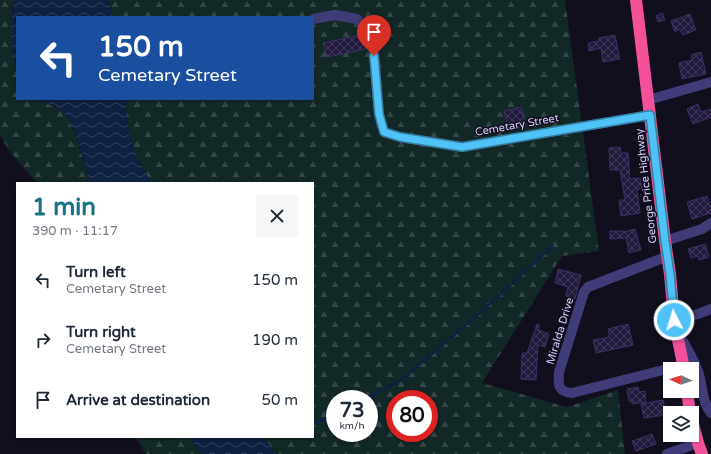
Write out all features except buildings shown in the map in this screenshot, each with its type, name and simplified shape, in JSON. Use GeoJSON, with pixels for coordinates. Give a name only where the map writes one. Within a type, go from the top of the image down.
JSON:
{"type":"FeatureCollection","features":[{"type":"Feature","properties":{"kind":"highway","name":"George Price Highway"},"geometry":{"type":"LineString","coordinates":[[636,0],[668,256],[675,325],[682,362]]}},
{"type":"Feature","properties":{"kind":"street","name":"Cemetary Street"},"geometry":{"type":"LineString","coordinates":[[314,19],[335,15],[357,19],[373,41],[379,114],[384,132],[400,137],[462,147],[650,115]]}},
{"type":"Feature","properties":{"kind":"street"},"geometry":{"type":"LineString","coordinates":[[648,100],[711,82]]}},
{"type":"Feature","properties":{"kind":"street"},"geometry":{"type":"LineString","coordinates":[[665,241],[702,229],[711,223]]}},
{"type":"Feature","properties":{"kind":"street","name":"Miralda Drive"},"geometry":{"type":"LineString","coordinates":[[663,372],[572,393],[566,393],[560,388],[558,382],[559,372],[584,292],[588,288],[668,256]]}},
{"type":"Feature","properties":{"kind":"street"},"geometry":{"type":"LineString","coordinates":[[711,309],[675,325],[698,372],[703,395],[711,413]]}},
{"type":"Feature","properties":{"kind":"street"},"geometry":{"type":"LineString","coordinates":[[667,454],[700,448]]}},
{"type":"Feature","properties":{"kind":"green space"},"geometry":{"type":"Polygon","coordinates":[[[0,0],[15,0],[12,8],[16,68],[16,100],[39,100],[60,109],[67,116],[75,134],[90,182],[36,182],[10,152],[0,135],[0,0]]]}},
{"type":"Feature","properties":{"kind":"green space"},"geometry":{"type":"Polygon","coordinates":[[[109,0],[565,0],[599,251],[562,256],[482,383],[567,407],[618,390],[625,454],[275,454],[263,438],[314,438],[314,182],[150,182],[133,149],[127,123],[126,100],[314,100],[314,16],[112,16],[109,0]]]}},
{"type":"Feature","properties":{"kind":"green space"},"geometry":{"type":"Polygon","coordinates":[[[136,438],[189,438],[202,454],[146,454],[136,438]]]}},
{"type":"Feature","properties":{"kind":"water"},"geometry":{"type":"Polygon","coordinates":[[[15,0],[109,0],[112,16],[16,16],[16,68],[12,28],[15,0]]]}},
{"type":"Feature","properties":{"kind":"water"},"geometry":{"type":"Polygon","coordinates":[[[40,100],[126,100],[127,123],[131,143],[150,182],[90,182],[70,122],[60,109],[40,100]]]}},
{"type":"Feature","properties":{"kind":"water"},"geometry":{"type":"Polygon","coordinates":[[[189,438],[263,438],[275,454],[202,454],[189,438]]]}},
{"type":"Feature","properties":{"kind":"waterway"},"geometry":{"type":"LineString","coordinates":[[378,392],[401,380],[482,311],[552,246]]}},
{"type":"Feature","properties":{"kind":"waterway"},"geometry":{"type":"LineString","coordinates":[[314,422],[326,418]]}},
{"type":"Feature","properties":{"kind":"route"},"geometry":{"type":"LineString","coordinates":[[374,56],[379,114],[384,132],[400,137],[462,147],[650,115],[670,274],[674,320]]}}]}
